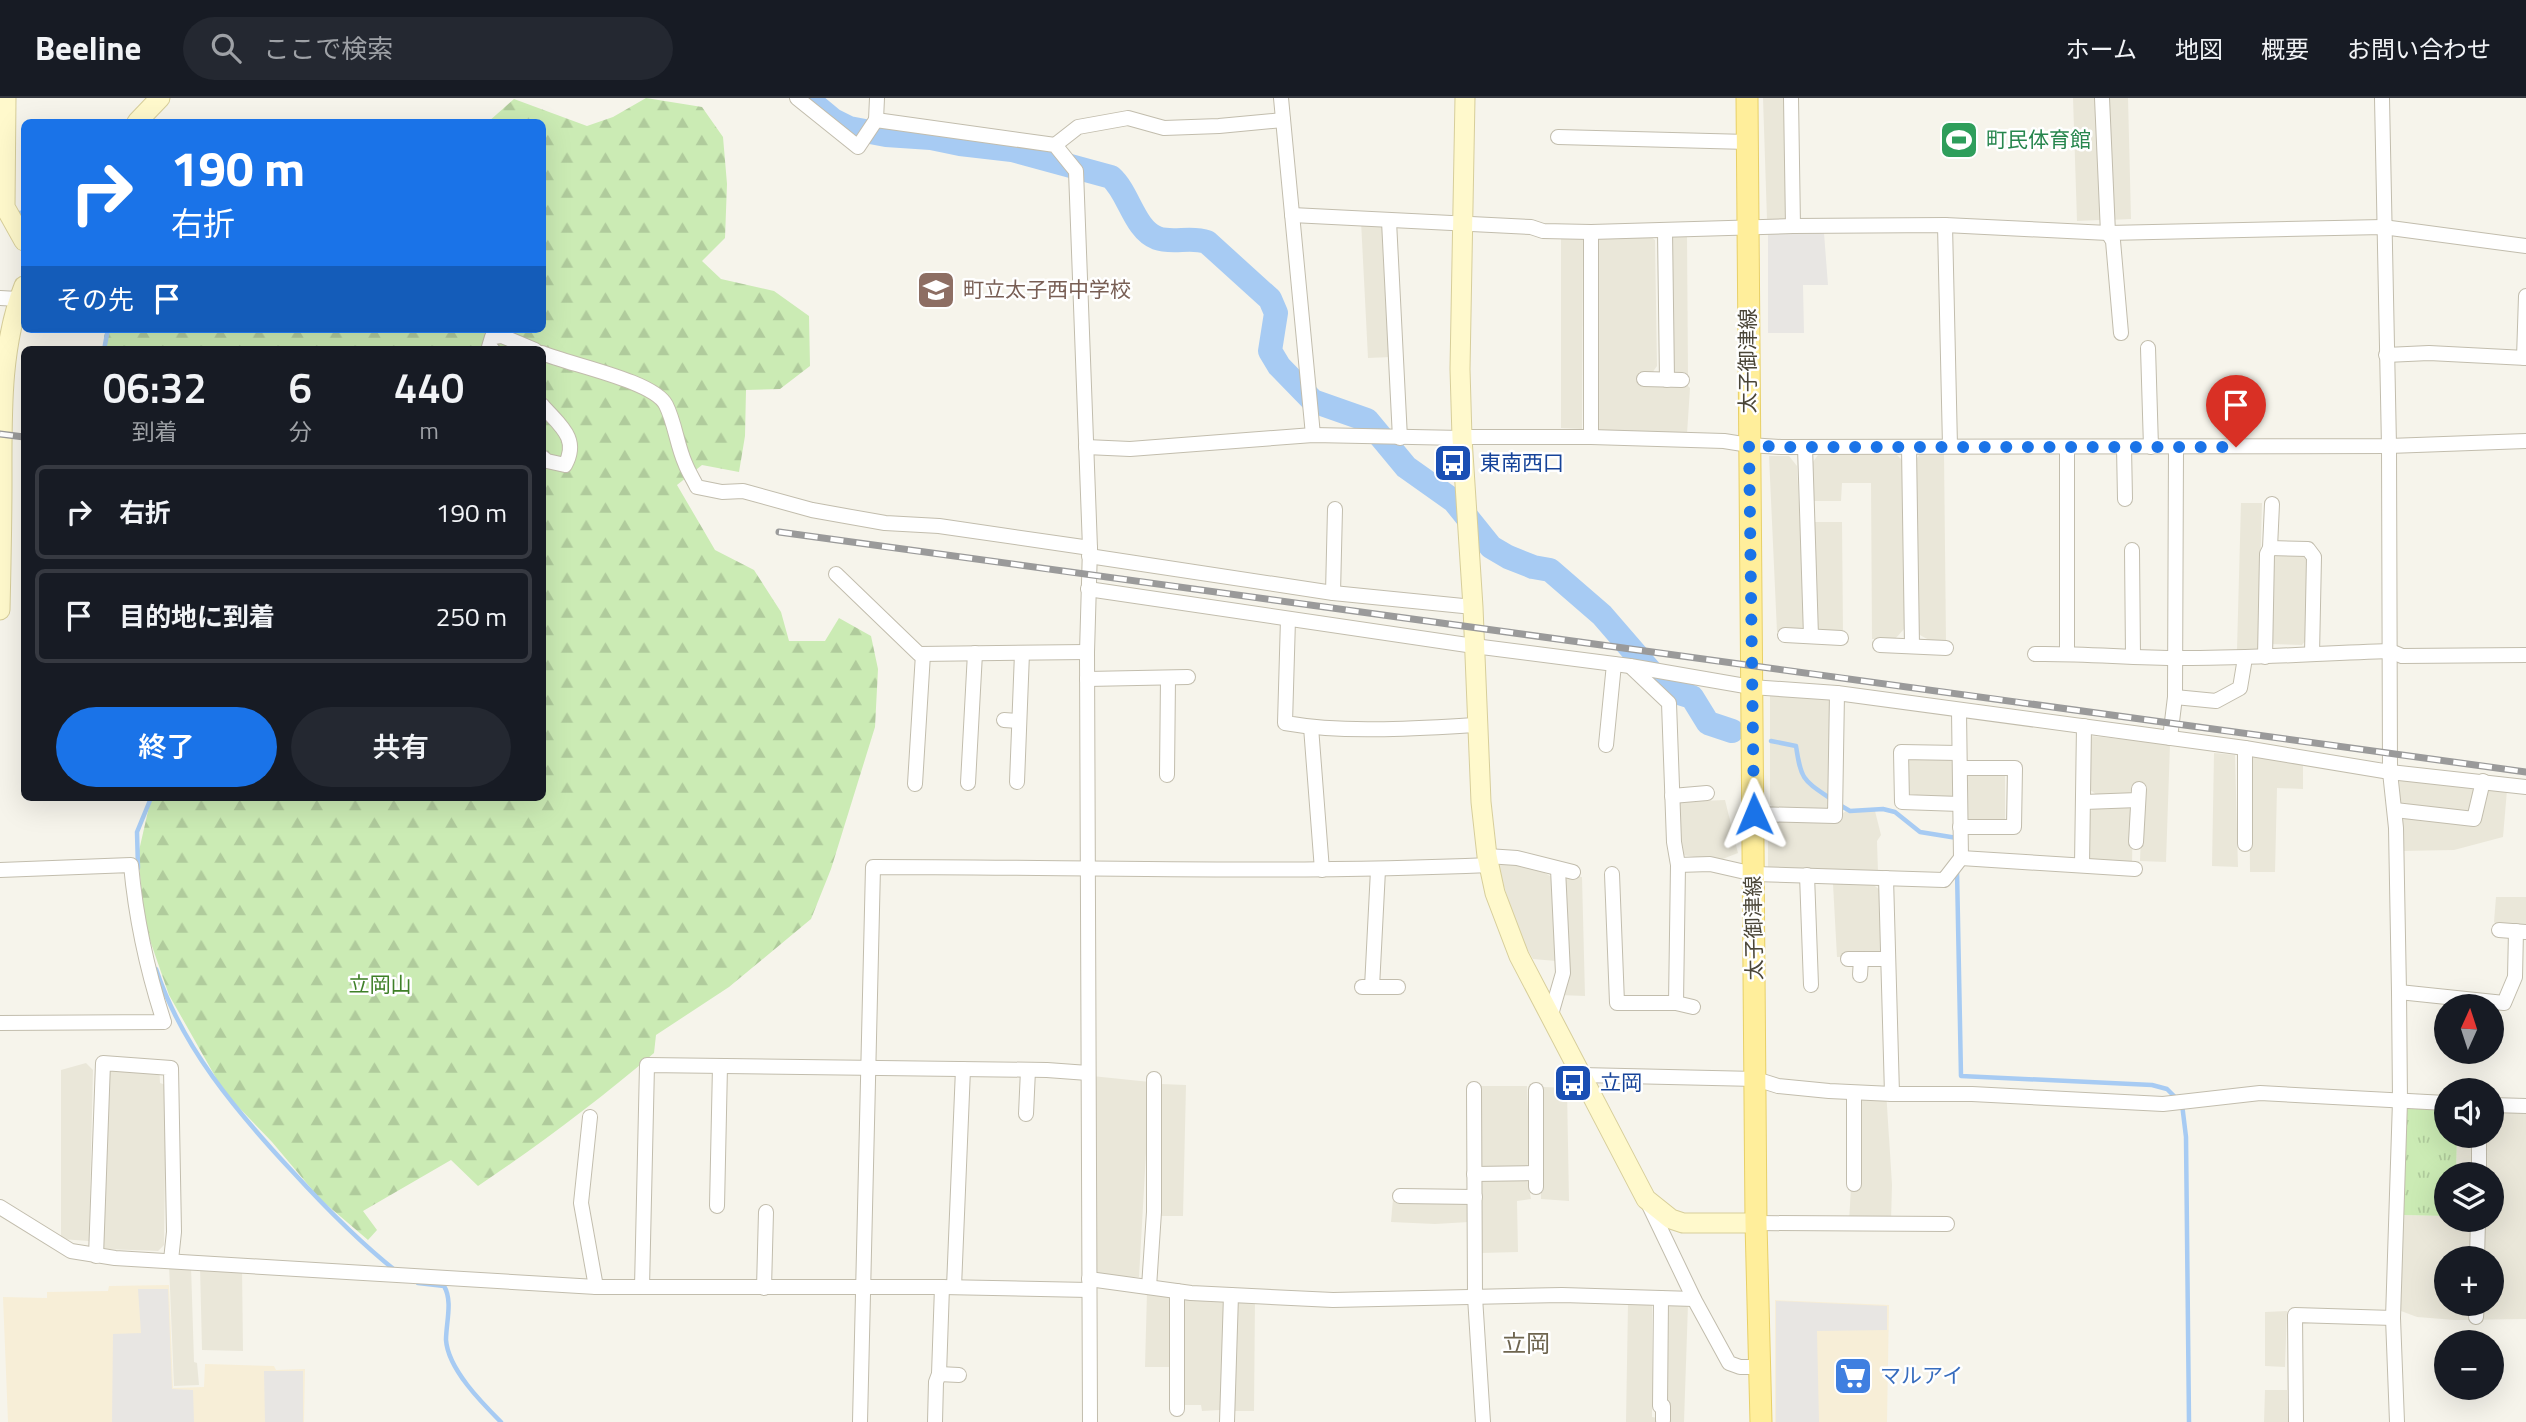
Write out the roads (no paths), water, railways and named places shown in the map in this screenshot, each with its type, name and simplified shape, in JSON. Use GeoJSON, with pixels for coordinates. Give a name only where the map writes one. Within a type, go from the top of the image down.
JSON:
{"type":"FeatureCollection","features":[{"type":"Feature","properties":{"kind":"main road","name":"太子御津線"},"geometry":{"type":"LineString","coordinates":[[1747,98],[1760,1422]]}},
{"type":"Feature","properties":{"kind":"street"},"geometry":{"type":"LineString","coordinates":[[6,98],[3,212],[21,237]]}},
{"type":"Feature","properties":{"kind":"street"},"geometry":{"type":"LineString","coordinates":[[140,119],[160,98]]}},
{"type":"Feature","properties":{"kind":"street"},"geometry":{"type":"LineString","coordinates":[[797,98],[858,147],[876,120],[877,98]]}},
{"type":"Feature","properties":{"kind":"street"},"geometry":{"type":"LineString","coordinates":[[1281,98],[1313,435]]}},
{"type":"Feature","properties":{"kind":"street"},"geometry":{"type":"LineString","coordinates":[[1465,98],[1460,369],[1462,439],[1473,607],[1481,802],[1488,861],[1506,925],[1550,1018],[1646,1199],[1694,1299],[1729,1363],[1740,1367],[1759,1367]]}},
{"type":"Feature","properties":{"kind":"street"},"geometry":{"type":"LineString","coordinates":[[1791,98],[1793,226]]}},
{"type":"Feature","properties":{"kind":"street"},"geometry":{"type":"LineString","coordinates":[[2102,98],[2108,233],[2113,241],[2121,333]]}},
{"type":"Feature","properties":{"kind":"street"},"geometry":{"type":"LineString","coordinates":[[2382,98],[2389,446],[2390,772],[2395,810],[2399,992],[2400,1101],[2393,1318],[2397,1422]]}},
{"type":"Feature","properties":{"kind":"street"},"geometry":{"type":"LineString","coordinates":[[1055,145],[1078,127],[1128,118],[1164,128],[1283,120]]}},
{"type":"Feature","properties":{"kind":"street"},"geometry":{"type":"LineString","coordinates":[[876,120],[1055,145],[1076,171],[1090,552],[1087,652],[1090,1422]]}},
{"type":"Feature","properties":{"kind":"street"},"geometry":{"type":"LineString","coordinates":[[1558,137],[1748,142]]}},
{"type":"Feature","properties":{"kind":"street"},"geometry":{"type":"LineString","coordinates":[[1292,215],[1591,232],[1945,225],[2108,233],[2383,227],[2526,246]]}},
{"type":"Feature","properties":{"kind":"street"},"geometry":{"type":"LineString","coordinates":[[1390,221],[1400,438]]}},
{"type":"Feature","properties":{"kind":"street"},"geometry":{"type":"LineString","coordinates":[[1945,225],[1950,446]]}},
{"type":"Feature","properties":{"kind":"street"},"geometry":{"type":"LineString","coordinates":[[1644,379],[1675,380],[1665,231]]}},
{"type":"Feature","properties":{"kind":"street"},"geometry":{"type":"LineString","coordinates":[[1591,232],[1591,437]]}},
{"type":"Feature","properties":{"kind":"street"},"geometry":{"type":"LineString","coordinates":[[0,610],[1,410],[6,342],[14,294]]}},
{"type":"Feature","properties":{"kind":"street"},"geometry":{"type":"LineString","coordinates":[[2386,355],[2429,353],[2525,358],[2526,296]]}},
{"type":"Feature","properties":{"kind":"street"},"geometry":{"type":"LineString","coordinates":[[489,346],[492,337],[502,336],[526,346]]}},
{"type":"Feature","properties":{"kind":"street"},"geometry":{"type":"LineString","coordinates":[[2148,348],[2151,447]]}},
{"type":"Feature","properties":{"kind":"street"},"geometry":{"type":"LineString","coordinates":[[546,355],[654,391],[666,404],[685,463],[697,487],[722,492],[743,491],[813,510],[884,523],[939,526],[1333,593],[1473,607]]}},
{"type":"Feature","properties":{"kind":"street"},"geometry":{"type":"LineString","coordinates":[[546,410],[570,438],[572,453],[565,465],[546,460]]}},
{"type":"Feature","properties":{"kind":"street"},"geometry":{"type":"LineString","coordinates":[[1086,447],[1130,449],[1313,435],[1462,439],[1591,437],[1724,440],[1749,445],[1805,447],[2389,446],[2526,441]]}},
{"type":"Feature","properties":{"kind":"street"},"geometry":{"type":"LineString","coordinates":[[1805,447],[1811,636]]}},
{"type":"Feature","properties":{"kind":"street"},"geometry":{"type":"LineString","coordinates":[[1909,447],[1912,646]]}},
{"type":"Feature","properties":{"kind":"street"},"geometry":{"type":"LineString","coordinates":[[2067,447],[2067,653]]}},
{"type":"Feature","properties":{"kind":"street"},"geometry":{"type":"LineString","coordinates":[[2124,447],[2125,499]]}},
{"type":"Feature","properties":{"kind":"street"},"geometry":{"type":"LineString","coordinates":[[2170,738],[2175,697],[2175,447]]}},
{"type":"Feature","properties":{"kind":"street"},"geometry":{"type":"LineString","coordinates":[[2265,657],[2267,554],[2270,548],[2272,504]]}},
{"type":"Feature","properties":{"kind":"street"},"geometry":{"type":"LineString","coordinates":[[1333,593],[1335,509]]}},
{"type":"Feature","properties":{"kind":"street"},"geometry":{"type":"LineString","coordinates":[[2270,548],[2308,549],[2314,557],[2312,654]]}},
{"type":"Feature","properties":{"kind":"street"},"geometry":{"type":"LineString","coordinates":[[2132,550],[2133,656]]}},
{"type":"Feature","properties":{"kind":"street"},"geometry":{"type":"LineString","coordinates":[[836,574],[919,654],[1087,652]]}},
{"type":"Feature","properties":{"kind":"street"},"geometry":{"type":"LineString","coordinates":[[1088,589],[1288,620],[1630,666],[1751,687],[1837,693],[2245,748],[2390,772],[2526,787]]}},
{"type":"Feature","properties":{"kind":"street"},"geometry":{"type":"LineString","coordinates":[[1288,620],[1285,723],[1311,727],[1402,729],[1478,725]]}},
{"type":"Feature","properties":{"kind":"street"},"geometry":{"type":"LineString","coordinates":[[1785,635],[1841,638]]}},
{"type":"Feature","properties":{"kind":"street"},"geometry":{"type":"LineString","coordinates":[[1881,645],[1946,648]]}},
{"type":"Feature","properties":{"kind":"street"},"geometry":{"type":"LineString","coordinates":[[2035,654],[2245,658],[2390,651],[2402,656],[2526,655]]}},
{"type":"Feature","properties":{"kind":"street"},"geometry":{"type":"LineString","coordinates":[[964,775],[965,717],[975,653]]}},
{"type":"Feature","properties":{"kind":"street"},"geometry":{"type":"LineString","coordinates":[[1017,782],[1012,720],[1022,653]]}},
{"type":"Feature","properties":{"kind":"street"},"geometry":{"type":"LineString","coordinates":[[915,784],[911,756],[913,720],[923,654]]}},
{"type":"Feature","properties":{"kind":"street"},"geometry":{"type":"LineString","coordinates":[[2175,697],[2216,701],[2240,688],[2245,658]]}},
{"type":"Feature","properties":{"kind":"street"},"geometry":{"type":"LineString","coordinates":[[1606,745],[1614,664]]}},
{"type":"Feature","properties":{"kind":"street"},"geometry":{"type":"LineString","coordinates":[[1630,666],[1669,703],[1674,842],[1678,865],[1676,1003]]}},
{"type":"Feature","properties":{"kind":"street"},"geometry":{"type":"LineString","coordinates":[[1087,679],[1188,677]]}},
{"type":"Feature","properties":{"kind":"street"},"geometry":{"type":"LineString","coordinates":[[1167,775],[1168,678]]}},
{"type":"Feature","properties":{"kind":"street"},"geometry":{"type":"LineString","coordinates":[[1754,814],[1835,817],[1837,693]]}},
{"type":"Feature","properties":{"kind":"street"},"geometry":{"type":"LineString","coordinates":[[1678,865],[1710,864],[1754,874],[1944,880],[1961,858],[1959,711]]}},
{"type":"Feature","properties":{"kind":"street"},"geometry":{"type":"LineString","coordinates":[[2082,865],[2084,726]]}},
{"type":"Feature","properties":{"kind":"street"},"geometry":{"type":"LineString","coordinates":[[1311,727],[1322,870]]}},
{"type":"Feature","properties":{"kind":"street"},"geometry":{"type":"LineString","coordinates":[[2245,748],[2245,844]]}},
{"type":"Feature","properties":{"kind":"street"},"geometry":{"type":"LineString","coordinates":[[1959,753],[1901,752],[1902,802],[1960,804]]}},
{"type":"Feature","properties":{"kind":"street"},"geometry":{"type":"LineString","coordinates":[[1959,768],[2015,768],[2014,827],[1960,827]]}},
{"type":"Feature","properties":{"kind":"street"},"geometry":{"type":"LineString","coordinates":[[2395,810],[2474,819],[2483,781]]}},
{"type":"Feature","properties":{"kind":"street"},"geometry":{"type":"LineString","coordinates":[[1672,796],[1707,793]]}},
{"type":"Feature","properties":{"kind":"street"},"geometry":{"type":"LineString","coordinates":[[2084,802],[2139,794],[2136,842]]}},
{"type":"Feature","properties":{"kind":"street"},"geometry":{"type":"LineString","coordinates":[[860,1422],[873,867],[1378,870],[1517,858],[1566,871],[1563,973],[1550,1018]]}},
{"type":"Feature","properties":{"kind":"street"},"geometry":{"type":"LineString","coordinates":[[1961,858],[2135,869]]}},
{"type":"Feature","properties":{"kind":"street"},"geometry":{"type":"LineString","coordinates":[[0,870],[131,865],[134,904],[147,972],[164,1022],[0,1023]]}},
{"type":"Feature","properties":{"kind":"street"},"geometry":{"type":"LineString","coordinates":[[1378,870],[1367,987],[1398,987]]}},
{"type":"Feature","properties":{"kind":"street"},"geometry":{"type":"LineString","coordinates":[[1612,874],[1616,1003],[1676,1003],[1693,1007]]}},
{"type":"Feature","properties":{"kind":"street"},"geometry":{"type":"LineString","coordinates":[[1808,875],[1811,985]]}},
{"type":"Feature","properties":{"kind":"street"},"geometry":{"type":"LineString","coordinates":[[1886,878],[1892,1094]]}},
{"type":"Feature","properties":{"kind":"street"},"geometry":{"type":"LineString","coordinates":[[2399,992],[2504,1003],[2520,977],[2521,932],[2499,930]]}},
{"type":"Feature","properties":{"kind":"street"},"geometry":{"type":"LineString","coordinates":[[1860,975],[1854,958],[1888,959]]}},
{"type":"Feature","properties":{"kind":"street"},"geometry":{"type":"LineString","coordinates":[[96,1256],[103,1063],[120,1063],[171,1068],[174,1232],[171,1260]]}},
{"type":"Feature","properties":{"kind":"street"},"geometry":{"type":"LineString","coordinates":[[642,1287],[647,1065],[1088,1073]]}},
{"type":"Feature","properties":{"kind":"street"},"geometry":{"type":"LineString","coordinates":[[716,1206],[719,1066]]}},
{"type":"Feature","properties":{"kind":"street"},"geometry":{"type":"LineString","coordinates":[[935,1422],[936,1382],[948,1287],[963,1069]]}},
{"type":"Feature","properties":{"kind":"street"},"geometry":{"type":"LineString","coordinates":[[1026,1114],[1028,1070]]}},
{"type":"Feature","properties":{"kind":"street"},"geometry":{"type":"LineString","coordinates":[[1581,1075],[1756,1079],[1778,1086],[1854,1093],[1972,1094],[2163,1104],[2260,1093],[2434,1102]]}},
{"type":"Feature","properties":{"kind":"street"},"geometry":{"type":"LineString","coordinates":[[1149,1287],[1146,1235],[1159,1177],[1160,1121],[1154,1079]]}},
{"type":"Feature","properties":{"kind":"street"},"geometry":{"type":"LineString","coordinates":[[1474,1089],[1475,1297],[1483,1422]]}},
{"type":"Feature","properties":{"kind":"street"},"geometry":{"type":"LineString","coordinates":[[1475,1174],[1536,1180],[1536,1090]]}},
{"type":"Feature","properties":{"kind":"street"},"geometry":{"type":"LineString","coordinates":[[1854,1093],[1854,1184]]}},
{"type":"Feature","properties":{"kind":"street"},"geometry":{"type":"LineString","coordinates":[[2504,1105],[2526,1106]]}},
{"type":"Feature","properties":{"kind":"street"},"geometry":{"type":"LineString","coordinates":[[590,1117],[581,1203],[596,1287]]}},
{"type":"Feature","properties":{"kind":"street"},"geometry":{"type":"LineString","coordinates":[[1400,1196],[1475,1197]]}},
{"type":"Feature","properties":{"kind":"street"},"geometry":{"type":"LineString","coordinates":[[1646,1199],[1671,1219],[1683,1223],[1947,1224]]}},
{"type":"Feature","properties":{"kind":"street"},"geometry":{"type":"LineString","coordinates":[[0,1207],[71,1251],[96,1256],[596,1287],[864,1288],[1089,1284],[1334,1300],[1562,1295],[1694,1299]]}},
{"type":"Feature","properties":{"kind":"street"},"geometry":{"type":"LineString","coordinates":[[764,1288],[766,1212]]}},
{"type":"Feature","properties":{"kind":"street"},"geometry":{"type":"LineString","coordinates":[[1177,1291],[1182,1377],[1177,1409]]}},
{"type":"Feature","properties":{"kind":"street"},"geometry":{"type":"LineString","coordinates":[[1227,1422],[1231,1295]]}},
{"type":"Feature","properties":{"kind":"street"},"geometry":{"type":"LineString","coordinates":[[1661,1298],[1654,1369],[1660,1406],[1663,1406],[1663,1420]]}},
{"type":"Feature","properties":{"kind":"street"},"geometry":{"type":"LineString","coordinates":[[2296,1422],[2295,1315],[2393,1318]]}},
{"type":"Feature","properties":{"kind":"street"},"geometry":{"type":"LineString","coordinates":[[939,1374],[959,1375]]}},
{"type":"Feature","properties":{"kind":"waterway"},"geometry":{"type":"LineString","coordinates":[[815,105],[833,120],[849,128],[1012,150],[1111,177],[1149,233],[1163,240],[1207,242],[1270,299],[1276,313],[1270,351],[1279,366],[1313,401],[1367,420],[1406,467],[1454,501],[1491,547],[1533,567],[1550,570],[1602,615],[1666,689],[1692,697],[1708,723],[1732,731]]}},
{"type":"Feature","properties":{"kind":"waterway"},"geometry":{"type":"LineString","coordinates":[[105,346],[107,333]]}},
{"type":"Feature","properties":{"kind":"waterway"},"geometry":{"type":"LineString","coordinates":[[1771,741],[1796,746],[1805,778],[1831,799]]}},
{"type":"Feature","properties":{"kind":"waterway"},"geometry":{"type":"LineString","coordinates":[[138,868],[137,832],[150,801]]}},
{"type":"Feature","properties":{"kind":"waterway"},"geometry":{"type":"LineString","coordinates":[[1838,804],[1850,811],[1883,809],[1895,812],[1920,832],[1957,840]]}},
{"type":"Feature","properties":{"kind":"waterway"},"geometry":{"type":"LineString","coordinates":[[1957,870],[1961,1076],[2152,1085],[2167,1089],[2176,1098]]}},
{"type":"Feature","properties":{"kind":"waterway"},"geometry":{"type":"LineString","coordinates":[[156,969],[180,1025],[231,1101],[329,1210],[396,1271]]}},
{"type":"Feature","properties":{"kind":"waterway"},"geometry":{"type":"LineString","coordinates":[[2182,1104],[2186,1137],[2189,1422]]}},
{"type":"Feature","properties":{"kind":"waterway"},"geometry":{"type":"LineString","coordinates":[[418,1283],[444,1286],[449,1305],[446,1340],[448,1351],[467,1385],[501,1422]]}},
{"type":"Feature","properties":{"kind":"railway"},"geometry":{"type":"LineString","coordinates":[[0,434],[21,437]]}},
{"type":"Feature","properties":{"kind":"railway"},"geometry":{"type":"LineString","coordinates":[[779,532],[2526,772]]}},
{"type":"Feature","properties":{"kind":"place","name":"町民体育館"},"geometry":{"type":"Point","coordinates":[1959,140]}},
{"type":"Feature","properties":{"kind":"place","name":"町立太子西中学校"},"geometry":{"type":"Point","coordinates":[936,290]}},
{"type":"Feature","properties":{"kind":"place","name":"東南西口"},"geometry":{"type":"Point","coordinates":[1453,463]}},
{"type":"Feature","properties":{"kind":"place","name":"立岡"},"geometry":{"type":"Point","coordinates":[1573,1083]}},
{"type":"Feature","properties":{"kind":"place","name":"マルアイ"},"geometry":{"type":"Point","coordinates":[1853,1376]}},
{"type":"Feature","properties":{"kind":"district","name":"立岡"},"geometry":{"type":"Point","coordinates":[1526,1344]}},
{"type":"Feature","properties":{"kind":"park label","name":"立岡山"},"geometry":{"type":"Point","coordinates":[380,985]}}]}
